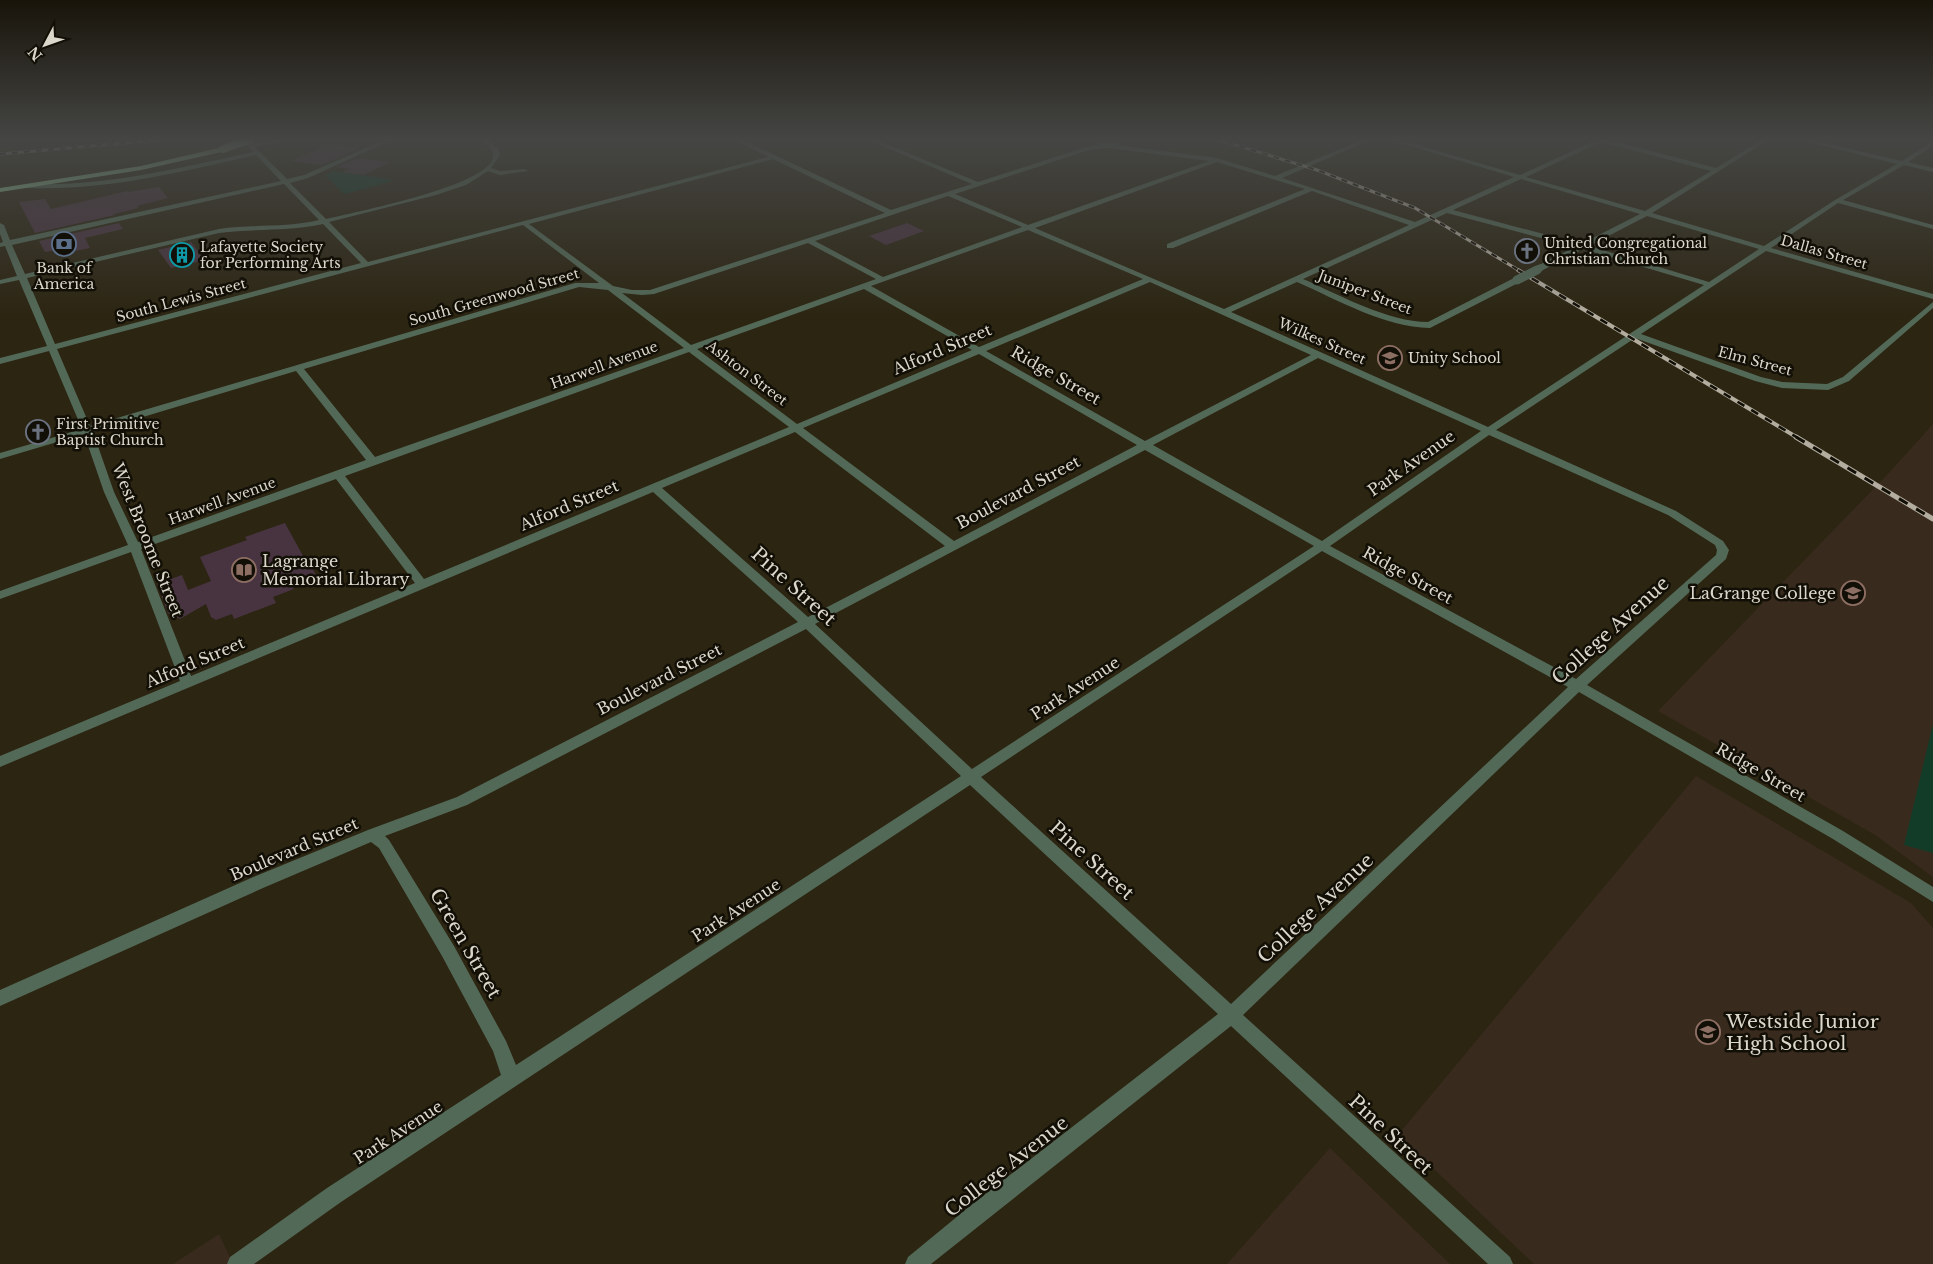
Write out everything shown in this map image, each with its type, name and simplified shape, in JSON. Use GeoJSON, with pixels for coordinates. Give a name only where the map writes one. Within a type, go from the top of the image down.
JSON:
{"type":"FeatureCollection","features":[{"type":"Feature","properties":{"kind":"street"},"geometry":{"type":"LineString","coordinates":[[4,244],[209,198]]}},
{"type":"Feature","properties":{"kind":"street"},"geometry":{"type":"LineString","coordinates":[[301,198],[366,264]]}},
{"type":"Feature","properties":{"kind":"street"},"geometry":{"type":"LineString","coordinates":[[0,282],[219,231],[248,228],[290,228],[414,198]]}},
{"type":"Feature","properties":{"kind":"street","name":"South Lewis Street"},"geometry":{"type":"LineString","coordinates":[[0,360],[619,198]]}},
{"type":"Feature","properties":{"kind":"street"},"geometry":{"type":"LineString","coordinates":[[860,198],[891,213]]}},
{"type":"Feature","properties":{"kind":"street","name":"South Greenwood Street"},"geometry":{"type":"LineString","coordinates":[[0,456],[578,285],[590,284],[627,292],[648,292],[937,198]]}},
{"type":"Feature","properties":{"kind":"street","name":"Wilkes Street"},"geometry":{"type":"LineString","coordinates":[[959,198],[1150,278],[1317,355],[1672,513],[1719,543],[1723,550],[1722,556]]}},
{"type":"Feature","properties":{"kind":"street","name":"Harwell Avenue"},"geometry":{"type":"LineString","coordinates":[[0,596],[1110,198]]}},
{"type":"Feature","properties":{"kind":"street"},"geometry":{"type":"LineString","coordinates":[[1170,246],[1290,198]]}},
{"type":"Feature","properties":{"kind":"street"},"geometry":{"type":"LineString","coordinates":[[1338,198],[1415,225]]}},
{"type":"Feature","properties":{"kind":"street"},"geometry":{"type":"LineString","coordinates":[[1224,312],[1474,198]]}},
{"type":"Feature","properties":{"kind":"street","name":"Dallas Street"},"geometry":{"type":"LineString","coordinates":[[1595,198],[1933,297]]}},
{"type":"Feature","properties":{"kind":"street","name":"Juniper Street"},"geometry":{"type":"LineString","coordinates":[[1296,279],[1393,319],[1423,326],[1430,325],[1647,213],[1671,198]]}},
{"type":"Feature","properties":{"kind":"street","name":"Park Avenue"},"geometry":{"type":"LineString","coordinates":[[237,1264],[334,1195],[1322,546],[1488,431],[1842,198]]}},
{"type":"Feature","properties":{"kind":"street"},"geometry":{"type":"LineString","coordinates":[[1837,201],[1933,227]]}},
{"type":"Feature","properties":{"kind":"street"},"geometry":{"type":"LineString","coordinates":[[1447,211],[1581,246],[1711,286]]}},
{"type":"Feature","properties":{"kind":"street","name":"Ashton Street"},"geometry":{"type":"LineString","coordinates":[[524,223],[953,546]]}},
{"type":"Feature","properties":{"kind":"street","name":"West Broome Street"},"geometry":{"type":"LineString","coordinates":[[0,225],[4,244],[22,277],[87,430],[109,492],[135,547],[187,683]]}},
{"type":"Feature","properties":{"kind":"street"},"geometry":{"type":"LineString","coordinates":[[808,240],[882,279]]}},
{"type":"Feature","properties":{"kind":"street","name":"Alford Street"},"geometry":{"type":"LineString","coordinates":[[0,762],[981,351],[1150,278]]}},
{"type":"Feature","properties":{"kind":"street","name":"Ridge Street"},"geometry":{"type":"LineString","coordinates":[[865,286],[1322,546],[1578,686],[1838,835],[1933,895]]}},
{"type":"Feature","properties":{"kind":"street","name":"Elm Street"},"geometry":{"type":"LineString","coordinates":[[1636,335],[1758,379],[1782,385],[1828,387],[1846,380],[1933,304]]}},
{"type":"Feature","properties":{"kind":"street","name":"Boulevard Street"},"geometry":{"type":"LineString","coordinates":[[0,998],[37,980],[373,834],[462,801],[807,623],[1317,355]]}},
{"type":"Feature","properties":{"kind":"street"},"geometry":{"type":"LineString","coordinates":[[298,368],[373,462]]}},
{"type":"Feature","properties":{"kind":"street"},"geometry":{"type":"LineString","coordinates":[[338,474],[422,584]]}},
{"type":"Feature","properties":{"kind":"street","name":"Pine Street"},"geometry":{"type":"LineString","coordinates":[[654,487],[807,623],[971,777],[1503,1264]]}},
{"type":"Feature","properties":{"kind":"street","name":"College Avenue"},"geometry":{"type":"LineString","coordinates":[[915,1264],[977,1213],[1118,1105],[1232,1014],[1614,651],[1722,556]]}},
{"type":"Feature","properties":{"kind":"street","name":"Green Street"},"geometry":{"type":"LineString","coordinates":[[373,834],[384,844],[448,951],[500,1047],[512,1079]]}},
{"type":"Feature","properties":{"kind":"shaded area","name":"LaGrange College"},"geometry":{"type":"Polygon","coordinates":[[[1933,424],[1933,877],[1875,835],[1658,711],[1886,476],[1933,424]]]}},
{"type":"Feature","properties":{"kind":"shaded area","name":"Westside Junior High School"},"geometry":{"type":"Polygon","coordinates":[[[1696,776],[1911,903],[1933,928],[1933,1264],[1534,1264],[1398,1135],[1696,776]]]}},
{"type":"Feature","properties":{"kind":"shaded area"},"geometry":{"type":"Polygon","coordinates":[[[1330,1148],[1450,1264],[1227,1264],[1330,1148]]]}},
{"type":"Feature","properties":{"kind":"shaded area"},"geometry":{"type":"Polygon","coordinates":[[[219,1234],[233,1264],[173,1264],[219,1234]]]}},
{"type":"Feature","properties":{"kind":"green space"},"geometry":{"type":"Polygon","coordinates":[[[1933,724],[1933,853],[1904,845],[1933,724]]]}},
{"type":"Feature","properties":{"kind":"building"},"geometry":{"type":"Polygon","coordinates":[[[98,198],[168,198],[137,206],[139,208],[115,215],[35,233],[19,202],[45,199],[51,209],[98,198]]]}},
{"type":"Feature","properties":{"kind":"building","name":"Bank of America"},"geometry":{"type":"Polygon","coordinates":[[[119,223],[123,229],[85,238],[90,248],[60,254],[58,250],[45,252],[39,241],[119,223]]]}},
{"type":"Feature","properties":{"kind":"building"},"geometry":{"type":"Polygon","coordinates":[[[907,223],[924,231],[886,245],[869,236],[907,223]]]}},
{"type":"Feature","properties":{"kind":"building","name":"Lafayette Society for Performing Arts"},"geometry":{"type":"Polygon","coordinates":[[[191,242],[205,260],[171,268],[158,250],[191,242]]]}},
{"type":"Feature","properties":{"kind":"building","name":"Lagrange Memorial Library"},"geometry":{"type":"Polygon","coordinates":[[[285,523],[308,565],[310,564],[316,575],[291,584],[294,589],[273,597],[276,603],[234,619],[232,614],[216,620],[211,617],[206,604],[180,619],[168,613],[157,584],[182,575],[188,590],[211,581],[200,557],[247,540],[245,537],[285,523]]]}},
{"type":"Feature","properties":{"kind":"railway"},"geometry":{"type":"LineString","coordinates":[[1389,198],[1415,208],[1520,271]]}},
{"type":"Feature","properties":{"kind":"railway"},"geometry":{"type":"LineString","coordinates":[[1518,270],[1798,438]]}},
{"type":"Feature","properties":{"kind":"railway"},"geometry":{"type":"LineString","coordinates":[[1796,437],[1933,519]]}},
{"type":"Feature","properties":{"kind":"place","name":"Bank of America"},"geometry":{"type":"Point","coordinates":[64,244]}},
{"type":"Feature","properties":{"kind":"place","name":"United Congregational Christian Church"},"geometry":{"type":"Point","coordinates":[1527,251]}},
{"type":"Feature","properties":{"kind":"place","name":"Lafayette Society for Performing Arts"},"geometry":{"type":"Point","coordinates":[182,255]}},
{"type":"Feature","properties":{"kind":"place","name":"Unity School"},"geometry":{"type":"Point","coordinates":[1390,358]}},
{"type":"Feature","properties":{"kind":"place","name":"First Primitive Baptist Church"},"geometry":{"type":"Point","coordinates":[38,432]}},
{"type":"Feature","properties":{"kind":"place","name":"Lagrange Memorial Library"},"geometry":{"type":"Point","coordinates":[244,570]}},
{"type":"Feature","properties":{"kind":"place","name":"LaGrange College"},"geometry":{"type":"Point","coordinates":[1853,593]}},
{"type":"Feature","properties":{"kind":"place","name":"Westside Junior High School"},"geometry":{"type":"Point","coordinates":[1708,1032]}}]}
